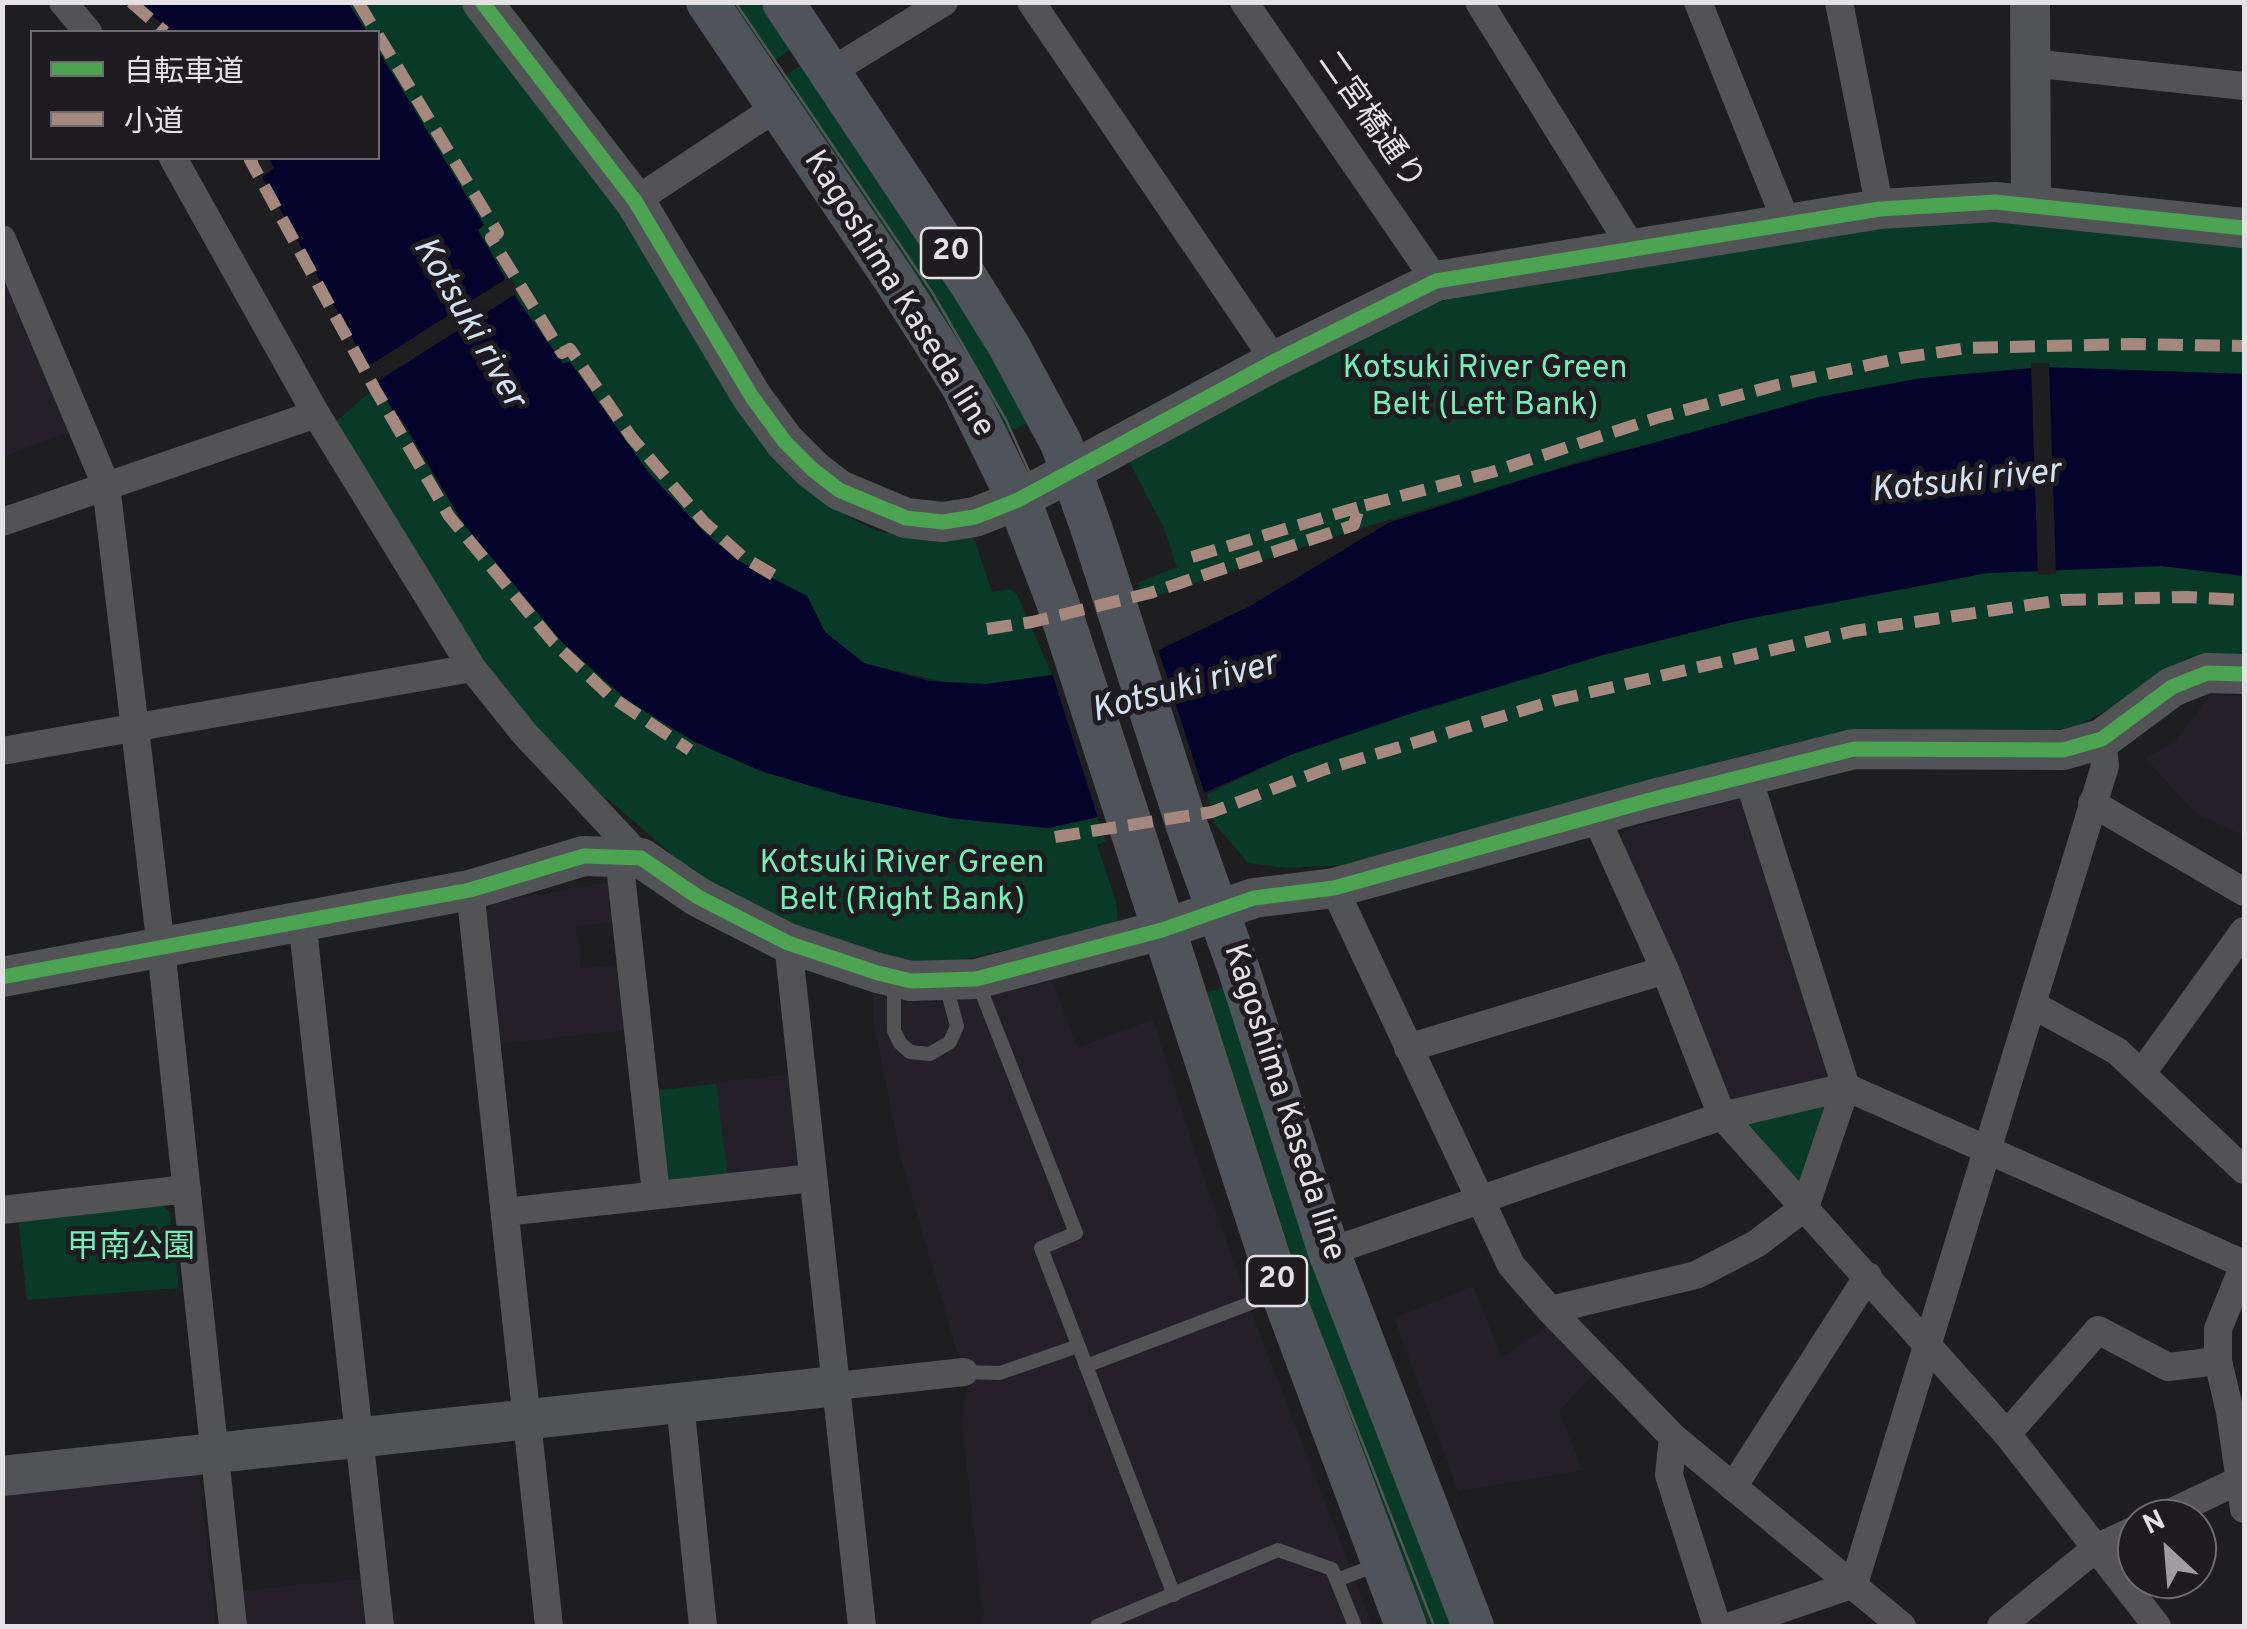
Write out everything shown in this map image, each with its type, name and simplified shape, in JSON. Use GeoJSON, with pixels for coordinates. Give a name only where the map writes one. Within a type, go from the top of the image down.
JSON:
{"type":"FeatureCollection","features":[{"type":"Feature","properties":{"kind":"main road","name":"Kagoshima Kaseda line"},"geometry":{"type":"LineString","coordinates":[[706,2],[962,386],[1018,500],[1056,599],[1281,1292],[1406,1626]]}},
{"type":"Feature","properties":{"kind":"main road","name":"Kagoshima Kaseda line"},"geometry":{"type":"LineString","coordinates":[[783,2],[1009,346],[1072,470],[1329,1252],[1474,1626]]}},
{"type":"Feature","properties":{"kind":"street"},"geometry":{"type":"LineString","coordinates":[[63,2],[86,30]]}},
{"type":"Feature","properties":{"kind":"street"},"geometry":{"type":"LineString","coordinates":[[482,2],[635,200],[752,397],[786,442],[839,490],[906,518],[943,522],[975,517],[1018,500],[1275,361],[1436,282],[1880,209],[1995,202],[2244,228]]}},
{"type":"Feature","properties":{"kind":"street"},"geometry":{"type":"LineString","coordinates":[[830,72],[944,2]]}},
{"type":"Feature","properties":{"kind":"street"},"geometry":{"type":"LineString","coordinates":[[1032,2],[1275,361]]}},
{"type":"Feature","properties":{"kind":"street","name":"二宮橋通り"},"geometry":{"type":"LineString","coordinates":[[1244,2],[1436,282]]}},
{"type":"Feature","properties":{"kind":"street"},"geometry":{"type":"LineString","coordinates":[[1479,2],[1632,248]]}},
{"type":"Feature","properties":{"kind":"street"},"geometry":{"type":"LineString","coordinates":[[1698,2],[1786,224]]}},
{"type":"Feature","properties":{"kind":"street"},"geometry":{"type":"LineString","coordinates":[[1839,2],[1880,209]]}},
{"type":"Feature","properties":{"kind":"street"},"geometry":{"type":"LineString","coordinates":[[2030,2],[2031,206]]}},
{"type":"Feature","properties":{"kind":"street"},"geometry":{"type":"LineString","coordinates":[[2032,63],[2244,86]]}},
{"type":"Feature","properties":{"kind":"street"},"geometry":{"type":"LineString","coordinates":[[635,200],[777,107]]}},
{"type":"Feature","properties":{"kind":"street"},"geometry":{"type":"LineString","coordinates":[[174,160],[316,414],[472,668],[630,857],[788,942],[910,981],[961,980],[1162,930],[1254,898],[1334,888],[1854,748],[2064,750],[2102,739],[2172,687],[2208,672],[2244,674]]}},
{"type":"Feature","properties":{"kind":"street"},"geometry":{"type":"LineString","coordinates":[[2,238],[106,485],[162,948],[233,1626]]}},
{"type":"Feature","properties":{"kind":"street"},"geometry":{"type":"LineString","coordinates":[[2,522],[316,414]]}},
{"type":"Feature","properties":{"kind":"street"},"geometry":{"type":"LineString","coordinates":[[2,750],[135,730],[472,668]]}},
{"type":"Feature","properties":{"kind":"street"},"geometry":{"type":"LineString","coordinates":[[1854,1584],[2105,766],[2102,739]]}},
{"type":"Feature","properties":{"kind":"street"},"geometry":{"type":"LineString","coordinates":[[1550,1310],[1696,1276],[1756,1244],[1805,1207],[1846,1087],[1747,774]]}},
{"type":"Feature","properties":{"kind":"street"},"geometry":{"type":"LineString","coordinates":[[2092,803],[2244,892]]}},
{"type":"Feature","properties":{"kind":"street"},"geometry":{"type":"LineString","coordinates":[[1595,815],[1665,970],[1722,1116],[2007,1434],[2157,1626]]}},
{"type":"Feature","properties":{"kind":"street"},"geometry":{"type":"LineString","coordinates":[[2,977],[470,890],[584,856],[630,857]]}},
{"type":"Feature","properties":{"kind":"street"},"geometry":{"type":"LineString","coordinates":[[630,857],[656,1194]]}},
{"type":"Feature","properties":{"kind":"street"},"geometry":{"type":"LineString","coordinates":[[1334,888],[1511,1264],[1550,1310],[1674,1437],[1902,1626]]}},
{"type":"Feature","properties":{"kind":"street"},"geometry":{"type":"LineString","coordinates":[[470,890],[549,1626]]}},
{"type":"Feature","properties":{"kind":"street"},"geometry":{"type":"LineString","coordinates":[[302,920],[380,1626]]}},
{"type":"Feature","properties":{"kind":"street"},"geometry":{"type":"LineString","coordinates":[[2142,1072],[2244,931]]}},
{"type":"Feature","properties":{"kind":"street"},"geometry":{"type":"LineString","coordinates":[[788,942],[862,1626]]}},
{"type":"Feature","properties":{"kind":"street"},"geometry":{"type":"LineString","coordinates":[[1408,1048],[1665,970]]}},
{"type":"Feature","properties":{"kind":"street"},"geometry":{"type":"LineString","coordinates":[[2032,1005],[2117,1051],[2244,1170]]}},
{"type":"Feature","properties":{"kind":"street"},"geometry":{"type":"LineString","coordinates":[[1329,1252],[1722,1116],[1846,1087],[2244,1265],[2218,1329],[2218,1361],[2244,1509]]}},
{"type":"Feature","properties":{"kind":"street"},"geometry":{"type":"LineString","coordinates":[[505,1212],[813,1178]]}},
{"type":"Feature","properties":{"kind":"street"},"geometry":{"type":"LineString","coordinates":[[2,1210],[188,1189]]}},
{"type":"Feature","properties":{"kind":"street"},"geometry":{"type":"LineString","coordinates":[[1733,1487],[1868,1276]]}},
{"type":"Feature","properties":{"kind":"street"},"geometry":{"type":"LineString","coordinates":[[2007,1434],[2098,1330],[2168,1368],[2218,1361]]}},
{"type":"Feature","properties":{"kind":"street"},"geometry":{"type":"LineString","coordinates":[[2,1476],[964,1372]]}},
{"type":"Feature","properties":{"kind":"street"},"geometry":{"type":"LineString","coordinates":[[680,1403],[703,1626]]}},
{"type":"Feature","properties":{"kind":"street"},"geometry":{"type":"LineString","coordinates":[[1674,1437],[1670,1475],[1717,1626]]}},
{"type":"Feature","properties":{"kind":"street"},"geometry":{"type":"LineString","coordinates":[[2200,1499],[2240,1480]]}},
{"type":"Feature","properties":{"kind":"street"},"geometry":{"type":"LineString","coordinates":[[2001,1626],[2096,1548],[2117,1538]]}},
{"type":"Feature","properties":{"kind":"street"},"geometry":{"type":"LineString","coordinates":[[1731,1626],[1854,1584]]}},
{"type":"Feature","properties":{"kind":"lane"},"geometry":{"type":"LineString","coordinates":[[894,977],[894,1031],[900,1043],[918,1054],[944,1049],[954,1036],[961,980]]}},
{"type":"Feature","properties":{"kind":"lane"},"geometry":{"type":"LineString","coordinates":[[961,980],[1076,1233],[1040,1248],[1174,1595]]}},
{"type":"Feature","properties":{"kind":"lane"},"geometry":{"type":"LineString","coordinates":[[1086,1366],[1281,1292]]}},
{"type":"Feature","properties":{"kind":"lane"},"geometry":{"type":"LineString","coordinates":[[964,1372],[1000,1374],[1078,1346]]}},
{"type":"Feature","properties":{"kind":"lane"},"geometry":{"type":"LineString","coordinates":[[1097,1626],[1278,1550],[1332,1569],[1355,1626]]}},
{"type":"Feature","properties":{"kind":"lane"},"geometry":{"type":"LineString","coordinates":[[1337,1580],[1381,1564]]}},
{"type":"Feature","properties":{"kind":"shaded area"},"geometry":{"type":"Polygon","coordinates":[[[2,274],[69,432],[3,457],[2,457],[2,274]]]}},
{"type":"Feature","properties":{"kind":"shaded area"},"geometry":{"type":"Polygon","coordinates":[[[2210,695],[2244,696],[2244,836],[2194,812],[2145,758],[2175,742],[2210,695]]]}},
{"type":"Feature","properties":{"kind":"shaded area"},"geometry":{"type":"Polygon","coordinates":[[[1745,797],[1833,1073],[1828,1083],[1735,1103],[1726,1099],[1619,843],[1625,830],[1745,797]]]}},
{"type":"Feature","properties":{"kind":"shaded area"},"geometry":{"type":"Polygon","coordinates":[[[615,881],[620,922],[577,926],[581,968],[624,964],[632,1029],[499,1044],[486,912],[492,903],[615,881]]]}},
{"type":"Feature","properties":{"kind":"shaded area"},"geometry":{"type":"Polygon","coordinates":[[[1052,981],[1078,1048],[1153,1019],[1253,1316],[1373,1626],[984,1626],[962,1422],[967,1387],[901,1159],[873,1017],[873,995],[913,1003],[960,1001],[1052,981]]]}},
{"type":"Feature","properties":{"kind":"shaded area"},"geometry":{"type":"Polygon","coordinates":[[[789,1074],[798,1166],[728,1180],[652,1091],[789,1074]]]}},
{"type":"Feature","properties":{"kind":"shaded area"},"geometry":{"type":"Polygon","coordinates":[[[1473,1286],[1502,1358],[1547,1327],[1595,1373],[1559,1411],[1583,1470],[1458,1491],[1394,1318],[1473,1286]]]}},
{"type":"Feature","properties":{"kind":"shaded area"},"geometry":{"type":"Polygon","coordinates":[[[199,1471],[216,1626],[3,1626],[2,1492],[199,1471]]]}},
{"type":"Feature","properties":{"kind":"shaded area"},"geometry":{"type":"Polygon","coordinates":[[[369,1578],[374,1626],[245,1626],[241,1591],[369,1578]]]}},
{"type":"Feature","properties":{"kind":"green space"},"geometry":{"type":"Polygon","coordinates":[[[348,3],[461,3],[593,170],[751,429],[774,459],[804,486],[877,531],[973,536],[992,592],[1010,589],[1017,594],[1052,675],[986,684],[952,684],[864,663],[825,632],[807,596],[739,561],[705,533],[649,473],[570,361],[564,364],[517,299],[477,230],[484,225],[380,53],[380,30],[366,30],[348,3]]]}},
{"type":"Feature","properties":{"kind":"green space"},"geometry":{"type":"Polygon","coordinates":[[[730,3],[760,3],[792,49],[771,63],[730,3]]]}},
{"type":"Feature","properties":{"kind":"green space"},"geometry":{"type":"Polygon","coordinates":[[[802,64],[977,325],[1029,422],[1007,433],[781,79],[802,64]]]}},
{"type":"Feature","properties":{"kind":"green space","name":"Kotsuki River Green Belt (Left Bank)"},"geometry":{"type":"Polygon","coordinates":[[[1983,217],[2244,243],[2244,374],[2043,367],[1922,378],[1819,397],[1608,453],[1147,599],[1137,583],[1177,567],[1164,528],[1126,456],[1411,312],[1463,294],[1802,238],[1983,217]]]}},
{"type":"Feature","properties":{"kind":"green space","name":"Kotsuki River Green Belt (Right Bank)"},"geometry":{"type":"Polygon","coordinates":[[[378,385],[463,523],[563,643],[627,700],[695,742],[761,771],[845,796],[949,818],[1048,828],[1097,817],[1106,841],[1097,845],[1118,920],[1113,926],[929,964],[882,958],[749,907],[699,878],[608,799],[597,796],[482,665],[333,424],[378,385]]]}},
{"type":"Feature","properties":{"kind":"green space"},"geometry":{"type":"Polygon","coordinates":[[[2162,566],[2244,576],[2244,658],[2192,656],[2075,727],[2044,731],[1845,731],[1343,865],[1286,868],[1248,863],[1214,823],[1207,794],[1290,755],[1603,655],[1741,620],[1987,573],[2162,566]]]}},
{"type":"Feature","properties":{"kind":"green space"},"geometry":{"type":"Polygon","coordinates":[[[1224,987],[1456,1626],[1429,1626],[1333,1381],[1200,995],[1224,987]]]}},
{"type":"Feature","properties":{"kind":"green space"},"geometry":{"type":"Polygon","coordinates":[[[716,1084],[728,1180],[671,1187],[663,1180],[652,1091],[716,1084]]]}},
{"type":"Feature","properties":{"kind":"green space"},"geometry":{"type":"Polygon","coordinates":[[[1825,1103],[1832,1112],[1808,1181],[1797,1185],[1743,1130],[1746,1121],[1825,1103]]]}},
{"type":"Feature","properties":{"kind":"green space","name":"甲南公園"},"geometry":{"type":"Polygon","coordinates":[[[162,1205],[170,1212],[179,1288],[27,1300],[18,1219],[162,1205]]]}},
{"type":"Feature","properties":{"kind":"water"},"geometry":{"type":"Polygon","coordinates":[[[136,3],[348,3],[366,30],[170,30],[136,3]]]}},
{"type":"Feature","properties":{"kind":"water","name":"Kotsuki river"},"geometry":{"type":"Polygon","coordinates":[[[380,53],[484,225],[478,230],[517,299],[563,364],[569,361],[649,473],[705,533],[739,561],[807,596],[825,632],[864,663],[929,681],[986,684],[1052,675],[1159,650],[1250,606],[1388,523],[1541,474],[1819,397],[1922,378],[2043,367],[2244,374],[2244,576],[2162,566],[1987,573],[1741,620],[1603,655],[1290,755],[1199,795],[1048,828],[949,818],[845,796],[761,771],[695,742],[627,700],[563,643],[463,523],[401,418],[396,416],[262,177],[274,168],[269,160],[380,160],[380,53]]]}},
{"type":"Feature","properties":{"kind":"pier"},"geometry":{"type":"Polygon","coordinates":[[[510,276],[519,292],[373,384],[364,369],[510,276]]]}},
{"type":"Feature","properties":{"kind":"pier"},"geometry":{"type":"Polygon","coordinates":[[[2031,363],[2049,363],[2056,574],[2038,575],[2031,363]]]}},
{"type":"Feature","properties":{"kind":"pier"},"geometry":{"type":"Polygon","coordinates":[[[1157,646],[1206,798],[1099,821],[1051,670],[1157,646]]]}},
{"type":"Feature","properties":{"kind":"tram line"},"geometry":{"type":"LineString","coordinates":[[735,2],[932,292],[1006,420],[1037,489],[1155,833],[1288,1252],[1434,1626]]}},
{"type":"Feature","properties":{"kind":"marked path"},"geometry":{"type":"LineString","coordinates":[[131,2],[163,30]]}},
{"type":"Feature","properties":{"kind":"marked path"},"geometry":{"type":"LineString","coordinates":[[358,2],[375,30]]}},
{"type":"Feature","properties":{"kind":"marked path"},"geometry":{"type":"LineString","coordinates":[[380,38],[498,233],[491,238],[562,353],[570,349],[632,438],[704,522],[743,557],[775,576]]}},
{"type":"Feature","properties":{"kind":"marked path"},"geometry":{"type":"LineString","coordinates":[[250,160],[449,516],[553,642],[610,696],[690,750]]}},
{"type":"Feature","properties":{"kind":"marked path"},"geometry":{"type":"LineString","coordinates":[[987,629],[1150,593],[1354,525],[1359,507],[1492,472],[1656,418],[1777,385],[1967,348],[2244,346]]}},
{"type":"Feature","properties":{"kind":"marked path"},"geometry":{"type":"LineString","coordinates":[[1192,557],[1359,507]]}},
{"type":"Feature","properties":{"kind":"marked path"},"geometry":{"type":"LineString","coordinates":[[1055,837],[1212,812],[1326,769],[1557,700],[1854,631],[2062,600],[2244,600]]}},
{"type":"Feature","properties":{"kind":"cycle path"},"geometry":{"type":"LineString","coordinates":[[482,2],[635,201],[752,397],[785,442],[839,490],[906,518],[943,522],[975,517],[1018,500],[1275,361],[1436,281],[1880,209],[1995,202],[2244,228]]}},
{"type":"Feature","properties":{"kind":"cycle path"},"geometry":{"type":"LineString","coordinates":[[2,977],[470,890],[584,856],[641,858],[698,897],[788,943],[878,973],[911,981],[976,979],[1162,930],[1254,898],[1334,888],[1650,800],[1854,749],[2063,750],[2102,739],[2172,687],[2207,673],[2244,674]]}}]}
